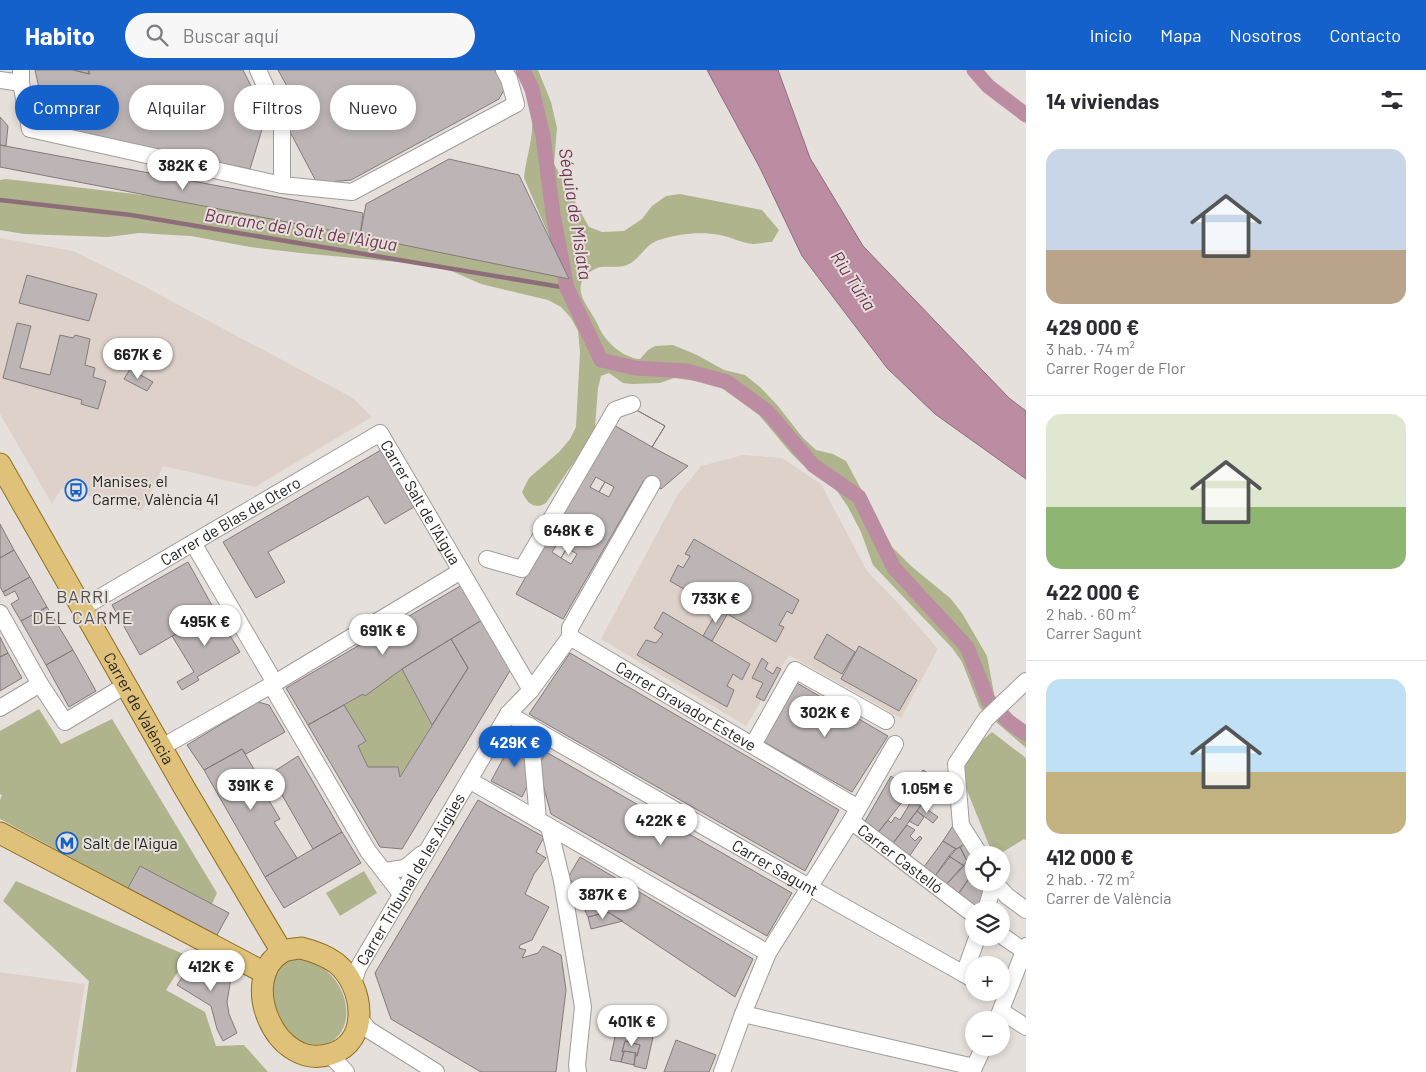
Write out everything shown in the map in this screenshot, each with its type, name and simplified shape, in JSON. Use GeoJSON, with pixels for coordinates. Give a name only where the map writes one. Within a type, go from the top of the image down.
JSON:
{"type":"FeatureCollection","features":[{"type":"Feature","properties":{"kind":"main road","name":"Carrer de València"},"geometry":{"type":"LineString","coordinates":[[0,464],[162,748],[282,952]]}},
{"type":"Feature","properties":{"kind":"main road"},"geometry":{"type":"LineString","coordinates":[[0,833],[265,973]]}},
{"type":"Feature","properties":{"kind":"main road"},"geometry":{"type":"LineString","coordinates":[[300,948],[324,956],[336,964],[352,986],[356,995],[359,1018],[357,1030],[351,1042],[337,1052],[327,1056],[310,1056],[300,1053],[277,1035],[270,1024],[262,995],[265,973],[282,952],[300,948]]}},
{"type":"Feature","properties":{"kind":"street"},"geometry":{"type":"LineString","coordinates":[[258,70],[282,123],[282,185]]}},
{"type":"Feature","properties":{"kind":"street"},"geometry":{"type":"LineString","coordinates":[[0,80],[21,77],[30,129],[282,185],[352,192],[516,104],[509,79],[504,70]]}},
{"type":"Feature","properties":{"kind":"street"},"geometry":{"type":"LineString","coordinates":[[487,559],[522,569],[615,410],[632,404]]}},
{"type":"Feature","properties":{"kind":"street","name":"Carrer de Blas de Otero"},"geometry":{"type":"LineString","coordinates":[[82,608],[380,433]]}},
{"type":"Feature","properties":{"kind":"street","name":"Carrer Salt de l'Aigua"},"geometry":{"type":"LineString","coordinates":[[380,433],[461,571]]}},
{"type":"Feature","properties":{"kind":"street"},"geometry":{"type":"LineString","coordinates":[[162,748],[461,571],[532,690],[570,637],[570,628],[652,484]]}},
{"type":"Feature","properties":{"kind":"street"},"geometry":{"type":"LineString","coordinates":[[193,543],[368,851],[385,870],[402,895]]}},
{"type":"Feature","properties":{"kind":"street"},"geometry":{"type":"LineString","coordinates":[[0,612],[40,684],[65,722],[126,685]]}},
{"type":"Feature","properties":{"kind":"street","name":"Carrer Gravador Esteve"},"geometry":{"type":"LineString","coordinates":[[570,637],[753,745],[854,815]]}},
{"type":"Feature","properties":{"kind":"street"},"geometry":{"type":"LineString","coordinates":[[753,745],[795,670],[886,721]]}},
{"type":"Feature","properties":{"kind":"street"},"geometry":{"type":"LineString","coordinates":[[974,846],[961,825],[956,764],[986,719],[1026,681]]}},
{"type":"Feature","properties":{"kind":"street"},"geometry":{"type":"LineString","coordinates":[[0,708],[40,684]]}},
{"type":"Feature","properties":{"kind":"street","name":"Carrer Tribunal de les Aigües"},"geometry":{"type":"LineString","coordinates":[[352,986],[358,968],[508,714],[532,690]]}},
{"type":"Feature","properties":{"kind":"street","name":"Carrer Sagunt"},"geometry":{"type":"LineString","coordinates":[[508,714],[965,975]]}},
{"type":"Feature","properties":{"kind":"street"},"geometry":{"type":"LineString","coordinates":[[530,726],[544,823],[562,881],[583,1007],[577,1065],[578,1072]]}},
{"type":"Feature","properties":{"kind":"street"},"geometry":{"type":"LineString","coordinates":[[722,1072],[768,953],[854,815],[895,744]]}},
{"type":"Feature","properties":{"kind":"street"},"geometry":{"type":"LineString","coordinates":[[469,780],[768,953]]}},
{"type":"Feature","properties":{"kind":"street","name":"Carrer Castelló"},"geometry":{"type":"LineString","coordinates":[[854,815],[965,908]]}},
{"type":"Feature","properties":{"kind":"street"},"geometry":{"type":"LineString","coordinates":[[385,870],[406,868],[430,848]]}},
{"type":"Feature","properties":{"kind":"street"},"geometry":{"type":"LineString","coordinates":[[1002,891],[1026,910]]}},
{"type":"Feature","properties":{"kind":"street"},"geometry":{"type":"LineString","coordinates":[[1010,940],[1025,949],[999,1006],[1026,1027]]}},
{"type":"Feature","properties":{"kind":"street"},"geometry":{"type":"LineString","coordinates":[[743,1014],[973,1070],[980,1056]]}},
{"type":"Feature","properties":{"kind":"street"},"geometry":{"type":"LineString","coordinates":[[359,1018],[369,1030],[436,1072]]}},
{"type":"Feature","properties":{"kind":"street"},"geometry":{"type":"LineString","coordinates":[[327,1056],[334,1059],[346,1072]]}},
{"type":"Feature","properties":{"kind":"shaded area"},"geometry":{"type":"Polygon","coordinates":[[[0,238],[73,251],[136,282],[353,398],[372,417],[255,487],[163,466],[142,511],[62,488],[52,504],[0,414],[0,238]]]}},
{"type":"Feature","properties":{"kind":"shaded area"},"geometry":{"type":"Polygon","coordinates":[[[743,455],[782,458],[821,484],[867,571],[900,605],[938,649],[901,718],[789,655],[746,726],[601,639],[678,494],[701,466],[743,455]]]}},
{"type":"Feature","properties":{"kind":"shaded area"},"geometry":{"type":"Polygon","coordinates":[[[0,972],[85,984],[71,1072],[0,1072],[0,972]]]}},
{"type":"Feature","properties":{"kind":"green space"},"geometry":{"type":"Polygon","coordinates":[[[517,70],[538,70],[551,102],[557,128],[554,164],[589,227],[602,232],[624,231],[642,219],[652,206],[666,196],[680,194],[762,210],[779,230],[772,242],[755,244],[705,233],[674,236],[659,240],[650,245],[632,263],[617,267],[600,267],[587,274],[582,280],[581,293],[609,343],[627,356],[640,359],[648,350],[655,346],[673,345],[697,355],[724,370],[745,375],[760,387],[778,406],[803,438],[816,450],[833,454],[846,461],[892,547],[911,566],[950,598],[962,613],[987,656],[995,699],[1000,706],[1026,727],[1026,748],[980,708],[962,662],[953,649],[873,565],[861,532],[837,491],[823,478],[802,464],[759,415],[716,384],[674,378],[660,383],[632,384],[623,383],[609,373],[601,376],[598,388],[595,427],[590,441],[546,503],[538,506],[531,504],[522,492],[529,478],[559,452],[570,439],[576,427],[580,352],[578,331],[571,318],[561,307],[548,300],[481,284],[454,272],[431,265],[250,247],[191,236],[139,233],[108,237],[24,234],[0,230],[0,180],[6,179],[169,198],[300,225],[565,273],[524,178],[531,139],[532,121],[527,95],[517,70]]]}},
{"type":"Feature","properties":{"kind":"green space"},"geometry":{"type":"Polygon","coordinates":[[[402,669],[432,725],[400,777],[368,767],[358,746],[365,741],[344,705],[402,669]]]}},
{"type":"Feature","properties":{"kind":"green space"},"geometry":{"type":"Polygon","coordinates":[[[39,709],[61,744],[112,719],[217,893],[212,904],[140,867],[128,888],[0,819],[0,800],[2,795],[0,794],[0,731],[39,709]]]}},
{"type":"Feature","properties":{"kind":"green space"},"geometry":{"type":"Polygon","coordinates":[[[992,732],[1026,758],[1026,840],[1024,839],[1010,848],[1010,846],[989,846],[964,783],[965,755],[992,732]]]}},
{"type":"Feature","properties":{"kind":"green space"},"geometry":{"type":"Polygon","coordinates":[[[364,871],[377,893],[340,916],[326,893],[364,871]]]}},
{"type":"Feature","properties":{"kind":"green space"},"geometry":{"type":"Polygon","coordinates":[[[16,881],[188,956],[166,990],[205,1012],[216,1046],[244,1045],[268,1072],[76,1072],[89,981],[3,901],[16,881]]]}},
{"type":"Feature","properties":{"kind":"green space"},"geometry":{"type":"Polygon","coordinates":[[[295,959],[306,960],[325,970],[333,977],[344,996],[346,1018],[344,1026],[338,1036],[329,1043],[320,1045],[304,1042],[289,1033],[278,1020],[272,993],[275,976],[286,963],[295,959]]]}},
{"type":"Feature","properties":{"kind":"water","name":"Riu Túria"},"geometry":{"type":"Polygon","coordinates":[[[707,70],[778,70],[810,158],[863,246],[1009,398],[1026,411],[1026,479],[935,414],[887,368],[802,256],[760,168],[707,70]]]}},
{"type":"Feature","properties":{"kind":"building"},"geometry":{"type":"Polygon","coordinates":[[[35,70],[73,70],[90,74],[89,70],[243,70],[250,85],[234,85],[234,130],[262,130],[250,169],[53,130],[119,130],[119,85],[38,85],[35,70]]]}},
{"type":"Feature","properties":{"kind":"building"},"geometry":{"type":"Polygon","coordinates":[[[73,70],[88,70],[89,74],[73,70]]]}},
{"type":"Feature","properties":{"kind":"building"},"geometry":{"type":"Polygon","coordinates":[[[278,70],[495,70],[505,88],[499,99],[351,180],[317,183],[289,130],[320,130],[320,85],[286,85],[278,70]]]}},
{"type":"Feature","properties":{"kind":"building"},"geometry":{"type":"Polygon","coordinates":[[[0,117],[8,126],[6,146],[0,145],[0,117]]]}},
{"type":"Feature","properties":{"kind":"building"},"geometry":{"type":"Polygon","coordinates":[[[0,145],[363,213],[360,236],[0,167],[0,145]]]}},
{"type":"Feature","properties":{"kind":"building"},"geometry":{"type":"Polygon","coordinates":[[[449,159],[519,175],[569,279],[360,236],[366,204],[449,159]]]}},
{"type":"Feature","properties":{"kind":"building"},"geometry":{"type":"Polygon","coordinates":[[[27,275],[97,294],[89,321],[19,303],[27,275]]]}},
{"type":"Feature","properties":{"kind":"building"},"geometry":{"type":"Polygon","coordinates":[[[17,323],[31,326],[20,368],[50,375],[60,335],[73,338],[75,335],[90,339],[85,365],[95,368],[93,377],[106,381],[98,409],[81,404],[82,400],[3,378],[17,323]]]}},
{"type":"Feature","properties":{"kind":"building"},"geometry":{"type":"Polygon","coordinates":[[[130,369],[153,382],[147,391],[124,379],[130,369]]]}},
{"type":"Feature","properties":{"kind":"building"},"geometry":{"type":"Polygon","coordinates":[[[624,403],[665,426],[652,447],[688,466],[661,489],[644,480],[563,619],[516,594],[624,403]],[[596,477],[590,487],[599,492],[605,482],[596,477]],[[558,543],[552,552],[561,558],[567,548],[558,543]]]}},
{"type":"Feature","properties":{"kind":"building"},"geometry":{"type":"Polygon","coordinates":[[[624,403],[665,426],[652,447],[612,424],[624,403]]]}},
{"type":"Feature","properties":{"kind":"building"},"geometry":{"type":"Polygon","coordinates":[[[381,450],[414,507],[385,524],[368,496],[268,552],[285,582],[256,598],[223,542],[381,450]]]}},
{"type":"Feature","properties":{"kind":"building"},"geometry":{"type":"Polygon","coordinates":[[[605,482],[614,487],[609,497],[599,492],[605,482]]]}},
{"type":"Feature","properties":{"kind":"building"},"geometry":{"type":"Polygon","coordinates":[[[0,524],[14,550],[0,558],[0,524]]]}},
{"type":"Feature","properties":{"kind":"building"},"geometry":{"type":"Polygon","coordinates":[[[694,539],[799,600],[792,614],[787,611],[779,625],[784,627],[776,642],[670,581],[678,565],[683,568],[690,556],[685,554],[694,539]]]}},
{"type":"Feature","properties":{"kind":"building"},"geometry":{"type":"Polygon","coordinates":[[[567,548],[577,554],[571,564],[561,558],[567,548]]]}},
{"type":"Feature","properties":{"kind":"building"},"geometry":{"type":"Polygon","coordinates":[[[14,550],[30,577],[3,592],[0,587],[0,558],[14,550]]]}},
{"type":"Feature","properties":{"kind":"building"},"geometry":{"type":"Polygon","coordinates":[[[188,562],[215,611],[140,655],[112,605],[188,562]]]}},
{"type":"Feature","properties":{"kind":"building"},"geometry":{"type":"Polygon","coordinates":[[[30,577],[47,607],[21,621],[11,604],[19,599],[15,591],[5,596],[3,592],[30,577]]]}},
{"type":"Feature","properties":{"kind":"building"},"geometry":{"type":"Polygon","coordinates":[[[462,585],[482,620],[402,669],[365,696],[363,694],[308,725],[286,688],[462,585]]]}},
{"type":"Feature","properties":{"kind":"building"},"geometry":{"type":"Polygon","coordinates":[[[47,607],[73,650],[46,665],[21,621],[47,607]]]}},
{"type":"Feature","properties":{"kind":"building"},"geometry":{"type":"Polygon","coordinates":[[[719,608],[728,613],[712,641],[703,636],[719,608]]]}},
{"type":"Feature","properties":{"kind":"building"},"geometry":{"type":"Polygon","coordinates":[[[215,611],[240,652],[197,677],[199,680],[182,690],[177,682],[194,672],[172,636],[215,611]]]}},
{"type":"Feature","properties":{"kind":"building"},"geometry":{"type":"Polygon","coordinates":[[[663,612],[750,664],[742,680],[733,674],[727,686],[734,690],[727,707],[637,655],[646,640],[656,643],[663,634],[654,628],[663,612]]]}},
{"type":"Feature","properties":{"kind":"building"},"geometry":{"type":"Polygon","coordinates":[[[482,620],[511,669],[402,849],[380,847],[308,725],[344,705],[366,741],[358,746],[368,767],[398,767],[400,777],[468,668],[451,639],[482,620]]]}},
{"type":"Feature","properties":{"kind":"building"},"geometry":{"type":"Polygon","coordinates":[[[827,634],[855,652],[842,674],[814,658],[827,634]]]}},
{"type":"Feature","properties":{"kind":"building"},"geometry":{"type":"Polygon","coordinates":[[[0,637],[8,653],[0,657],[0,637]]]}},
{"type":"Feature","properties":{"kind":"building"},"geometry":{"type":"Polygon","coordinates":[[[451,639],[468,668],[432,725],[402,669],[451,639]]]}},
{"type":"Feature","properties":{"kind":"building"},"geometry":{"type":"Polygon","coordinates":[[[859,646],[917,680],[899,711],[841,679],[859,646]]]}},
{"type":"Feature","properties":{"kind":"building"},"geometry":{"type":"Polygon","coordinates":[[[73,650],[96,691],[69,707],[46,665],[73,650]]]}},
{"type":"Feature","properties":{"kind":"building"},"geometry":{"type":"Polygon","coordinates":[[[8,653],[22,678],[0,691],[0,657],[8,653]]]}},
{"type":"Feature","properties":{"kind":"building"},"geometry":{"type":"Polygon","coordinates":[[[570,653],[839,810],[805,871],[529,714],[570,653]]]}},
{"type":"Feature","properties":{"kind":"building"},"geometry":{"type":"Polygon","coordinates":[[[762,658],[768,663],[765,669],[773,674],[777,667],[781,669],[764,701],[756,697],[763,683],[752,678],[762,658]]]}},
{"type":"Feature","properties":{"kind":"building"},"geometry":{"type":"Polygon","coordinates":[[[797,683],[888,736],[852,792],[764,742],[797,683]]]}},
{"type":"Feature","properties":{"kind":"building"},"geometry":{"type":"Polygon","coordinates":[[[258,702],[269,705],[285,732],[246,754],[242,749],[204,770],[187,745],[258,702]]]}},
{"type":"Feature","properties":{"kind":"building"},"geometry":{"type":"Polygon","coordinates":[[[517,733],[527,741],[531,778],[522,797],[491,781],[517,733]]]}},
{"type":"Feature","properties":{"kind":"building"},"geometry":{"type":"Polygon","coordinates":[[[242,749],[260,779],[258,782],[280,819],[274,822],[297,858],[265,877],[204,770],[242,749]]]}},
{"type":"Feature","properties":{"kind":"building"},"geometry":{"type":"Polygon","coordinates":[[[546,752],[792,893],[767,936],[551,814],[538,766],[546,752]]]}},
{"type":"Feature","properties":{"kind":"building"},"geometry":{"type":"Polygon","coordinates":[[[298,756],[342,832],[313,849],[270,774],[298,756]]]}},
{"type":"Feature","properties":{"kind":"building"},"geometry":{"type":"Polygon","coordinates":[[[923,770],[939,781],[891,846],[876,835],[888,820],[891,823],[895,817],[900,820],[915,795],[909,790],[923,770]]]}},
{"type":"Feature","properties":{"kind":"building"},"geometry":{"type":"Polygon","coordinates":[[[891,776],[911,791],[876,835],[863,825],[891,776]]]}},
{"type":"Feature","properties":{"kind":"building"},"geometry":{"type":"Polygon","coordinates":[[[478,800],[544,837],[536,852],[546,858],[534,874],[525,894],[549,907],[532,940],[520,945],[519,948],[526,950],[522,958],[538,953],[543,946],[561,955],[566,990],[556,1072],[481,1072],[391,1019],[375,973],[478,800]]]}},
{"type":"Feature","properties":{"kind":"building"},"geometry":{"type":"Polygon","coordinates":[[[921,805],[938,817],[933,823],[917,811],[921,805]]]}},
{"type":"Feature","properties":{"kind":"building"},"geometry":{"type":"Polygon","coordinates":[[[917,811],[924,817],[918,826],[909,821],[917,811]]]}},
{"type":"Feature","properties":{"kind":"building"},"geometry":{"type":"Polygon","coordinates":[[[956,821],[969,842],[956,849],[943,841],[956,821]]]}},
{"type":"Feature","properties":{"kind":"building"},"geometry":{"type":"Polygon","coordinates":[[[907,825],[915,830],[910,836],[915,841],[920,836],[922,838],[908,858],[891,846],[907,825]]]}},
{"type":"Feature","properties":{"kind":"building"},"geometry":{"type":"Polygon","coordinates":[[[342,832],[361,863],[284,908],[265,877],[342,832]]]}},
{"type":"Feature","properties":{"kind":"building"},"geometry":{"type":"Polygon","coordinates":[[[943,841],[956,849],[932,880],[921,871],[943,841]]]}},
{"type":"Feature","properties":{"kind":"building"},"geometry":{"type":"Polygon","coordinates":[[[966,843],[968,846],[965,846],[965,857],[960,847],[966,843]]]}},
{"type":"Feature","properties":{"kind":"building"},"geometry":{"type":"Polygon","coordinates":[[[960,847],[965,857],[964,866],[949,856],[960,847]]]}},
{"type":"Feature","properties":{"kind":"building"},"geometry":{"type":"Polygon","coordinates":[[[949,856],[964,866],[943,888],[932,880],[949,856]]]}},
{"type":"Feature","properties":{"kind":"building"},"geometry":{"type":"Polygon","coordinates":[[[580,857],[753,959],[735,997],[608,912],[588,917],[569,876],[580,857]]]}},
{"type":"Feature","properties":{"kind":"building"},"geometry":{"type":"Polygon","coordinates":[[[965,863],[965,884],[956,897],[943,888],[965,863]]]}},
{"type":"Feature","properties":{"kind":"building"},"geometry":{"type":"Polygon","coordinates":[[[140,866],[229,913],[217,935],[128,888],[140,866]]]}},
{"type":"Feature","properties":{"kind":"building"},"geometry":{"type":"Polygon","coordinates":[[[965,884],[965,891],[983,891],[981,901],[965,901],[957,896],[965,884]]]}},
{"type":"Feature","properties":{"kind":"building"},"geometry":{"type":"Polygon","coordinates":[[[608,912],[623,921],[591,929],[588,917],[608,912]]]}},
{"type":"Feature","properties":{"kind":"building"},"geometry":{"type":"Polygon","coordinates":[[[197,955],[231,978],[227,1002],[229,1014],[237,1033],[223,1041],[217,1029],[211,1006],[177,985],[197,955]]]}},
{"type":"Feature","properties":{"kind":"building"},"geometry":{"type":"Polygon","coordinates":[[[617,1028],[653,1037],[646,1069],[634,1066],[635,1055],[637,1056],[640,1045],[625,1041],[621,1062],[610,1060],[617,1028]]]}},
{"type":"Feature","properties":{"kind":"building"},"geometry":{"type":"Polygon","coordinates":[[[676,1040],[716,1055],[709,1072],[664,1072],[676,1040]]]}},
{"type":"Feature","properties":{"kind":"building"},"geometry":{"type":"Polygon","coordinates":[[[625,1041],[640,1045],[637,1056],[635,1055],[636,1053],[622,1052],[625,1041]]]}},
{"type":"Feature","properties":{"kind":"building"},"geometry":{"type":"Polygon","coordinates":[[[624,1051],[636,1053],[634,1065],[621,1062],[624,1051]]]}},
{"type":"Feature","properties":{"kind":"waterway","name":"Séquia de Mislata"},"geometry":{"type":"LineString","coordinates":[[523,70],[532,89],[543,136],[553,214],[567,288],[601,360],[635,368],[687,371],[727,382],[768,412],[813,465],[859,497],[894,568],[967,647],[988,700],[1008,721],[1026,734]]}},
{"type":"Feature","properties":{"kind":"waterway"},"geometry":{"type":"LineString","coordinates":[[974,70],[988,86],[1026,115]]}},
{"type":"Feature","properties":{"kind":"waterway","name":"Barranc del Salt de l'Aigua"},"geometry":{"type":"LineString","coordinates":[[0,200],[131,215],[567,288]]}},
{"type":"Feature","properties":{"kind":"place","name":"Manises, el Carme, València 41"},"geometry":{"type":"Point","coordinates":[76,490]}},
{"type":"Feature","properties":{"kind":"place","name":"Salt de l'Aigua"},"geometry":{"type":"Point","coordinates":[67,843]}},
{"type":"Feature","properties":{"kind":"district","name":"BARRI DEL CARME"},"geometry":{"type":"Point","coordinates":[83,607]}}]}
